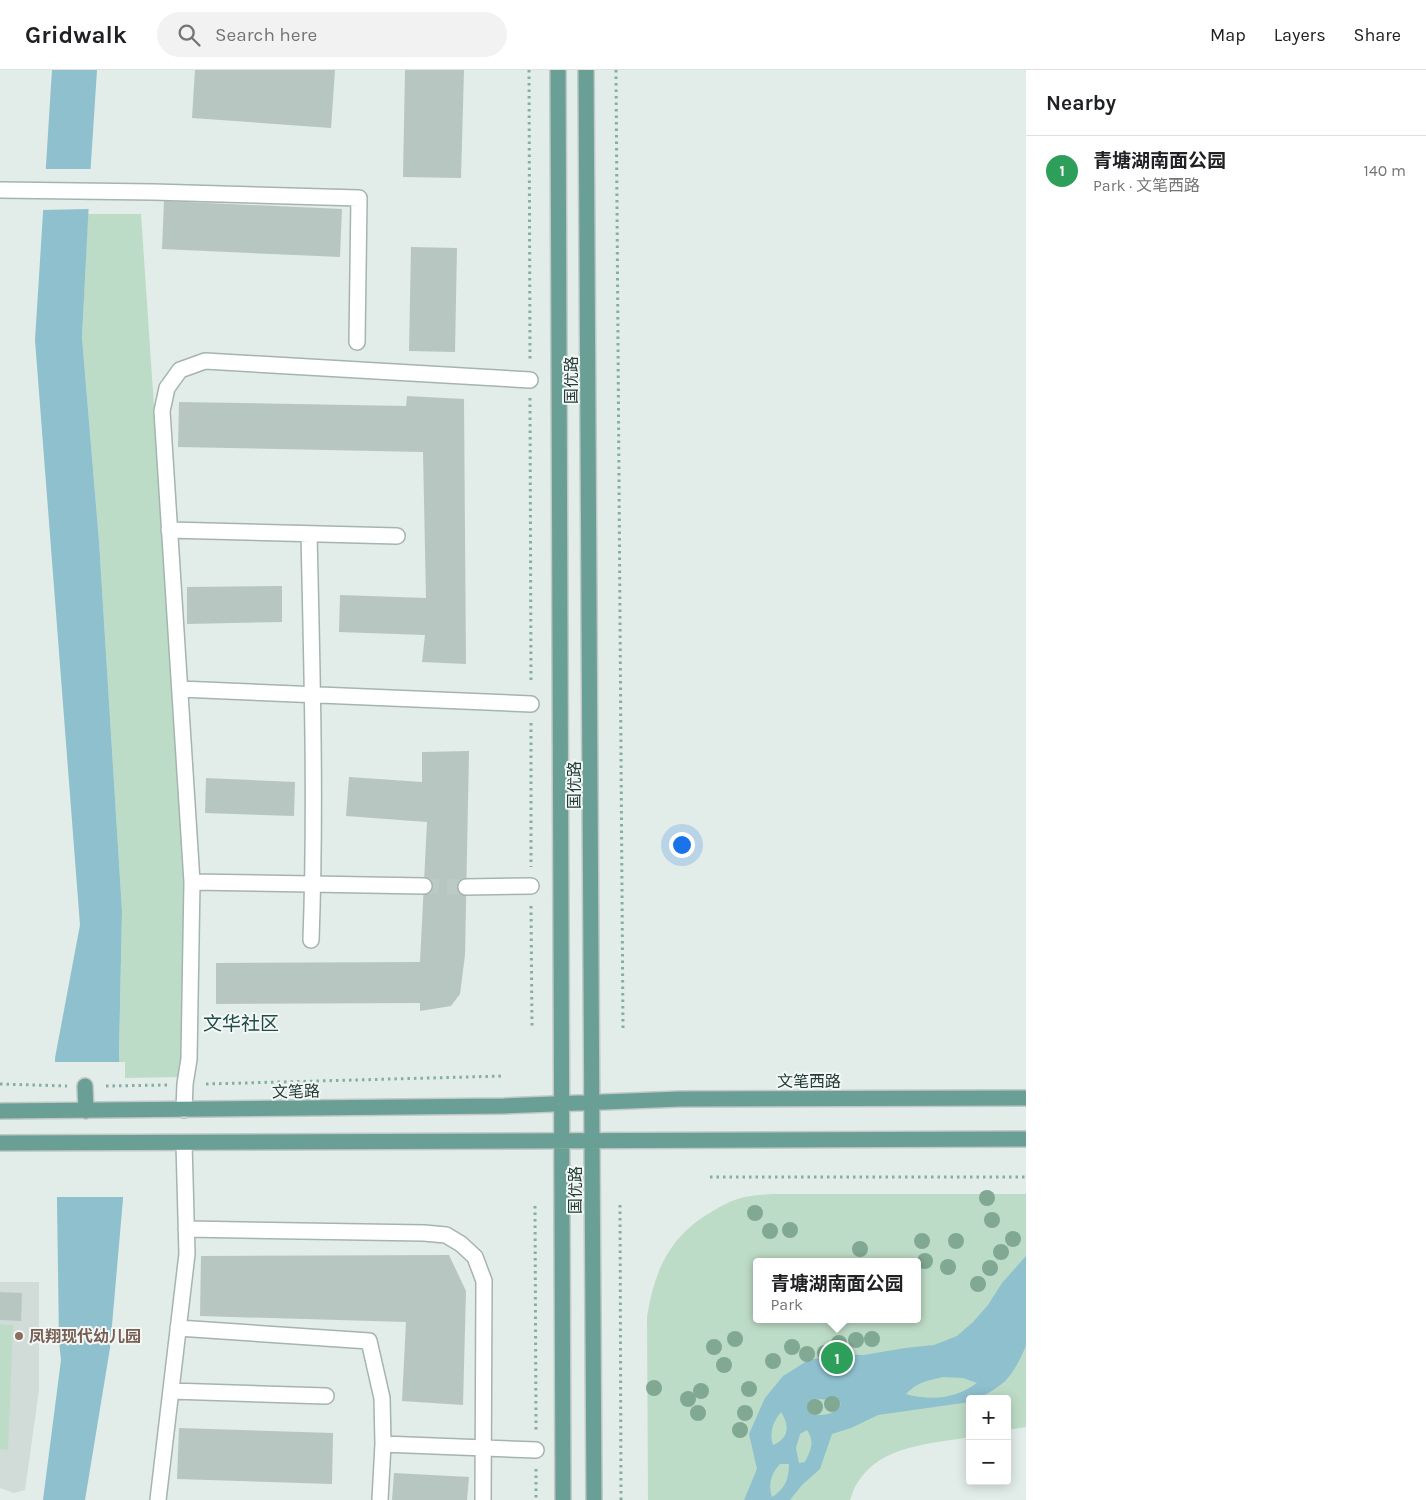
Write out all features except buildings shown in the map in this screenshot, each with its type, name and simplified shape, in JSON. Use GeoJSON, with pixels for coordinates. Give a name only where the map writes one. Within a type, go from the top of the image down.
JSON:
{"type":"FeatureCollection","features":[{"type":"Feature","properties":{"kind":"main road","name":"国优路"},"geometry":{"type":"LineString","coordinates":[[558,70],[563,1500]]}},
{"type":"Feature","properties":{"kind":"main road","name":"国优路"},"geometry":{"type":"LineString","coordinates":[[586,70],[594,1500]]}},
{"type":"Feature","properties":{"kind":"main road"},"geometry":{"type":"LineString","coordinates":[[85,1086],[86,1111]]}},
{"type":"Feature","properties":{"kind":"main road","name":"文笔西路"},"geometry":{"type":"LineString","coordinates":[[593,1102],[680,1099],[1026,1098]]}},
{"type":"Feature","properties":{"kind":"main road","name":"文笔路"},"geometry":{"type":"LineString","coordinates":[[0,1111],[184,1110],[593,1102]]}},
{"type":"Feature","properties":{"kind":"main road"},"geometry":{"type":"LineString","coordinates":[[0,1143],[1026,1139]]}},
{"type":"Feature","properties":{"kind":"street"},"geometry":{"type":"LineString","coordinates":[[0,190],[359,198],[357,342]]}},
{"type":"Feature","properties":{"kind":"street"},"geometry":{"type":"LineString","coordinates":[[184,1110],[189,1058],[192,882],[162,411],[167,388],[180,370],[205,361],[530,380]]}},
{"type":"Feature","properties":{"kind":"street"},"geometry":{"type":"LineString","coordinates":[[169,530],[397,536]]}},
{"type":"Feature","properties":{"kind":"street"},"geometry":{"type":"LineString","coordinates":[[309,534],[313,694],[313,884],[311,940]]}},
{"type":"Feature","properties":{"kind":"street"},"geometry":{"type":"LineString","coordinates":[[180,689],[531,704]]}},
{"type":"Feature","properties":{"kind":"street"},"geometry":{"type":"LineString","coordinates":[[192,882],[424,886]]}},
{"type":"Feature","properties":{"kind":"street"},"geometry":{"type":"LineString","coordinates":[[466,887],[531,886]]}},
{"type":"Feature","properties":{"kind":"street"},"geometry":{"type":"LineString","coordinates":[[158,1500],[187,1254],[184,1143]]}},
{"type":"Feature","properties":{"kind":"street"},"geometry":{"type":"LineString","coordinates":[[186,1229],[424,1233],[446,1235],[461,1244],[475,1257],[484,1281],[483,1500]]}},
{"type":"Feature","properties":{"kind":"street"},"geometry":{"type":"LineString","coordinates":[[178,1328],[370,1341],[382,1398],[383,1444],[380,1500]]}},
{"type":"Feature","properties":{"kind":"street"},"geometry":{"type":"LineString","coordinates":[[171,1391],[326,1396]]}},
{"type":"Feature","properties":{"kind":"street"},"geometry":{"type":"LineString","coordinates":[[383,1444],[536,1450]]}},
{"type":"Feature","properties":{"kind":"path"},"geometry":{"type":"LineString","coordinates":[[529,70],[532,1029]]}},
{"type":"Feature","properties":{"kind":"path"},"geometry":{"type":"LineString","coordinates":[[616,70],[623,1029]]}},
{"type":"Feature","properties":{"kind":"path"},"geometry":{"type":"LineString","coordinates":[[125,1086],[504,1076]]}},
{"type":"Feature","properties":{"kind":"path"},"geometry":{"type":"LineString","coordinates":[[0,1084],[46,1086]]}},
{"type":"Feature","properties":{"kind":"path"},"geometry":{"type":"LineString","coordinates":[[710,1177],[1026,1177]]}},
{"type":"Feature","properties":{"kind":"path"},"geometry":{"type":"LineString","coordinates":[[620,1205],[621,1500]]}},
{"type":"Feature","properties":{"kind":"path"},"geometry":{"type":"LineString","coordinates":[[535,1206],[536,1500]]}},
{"type":"Feature","properties":{"kind":"shaded area","name":"凤翔现代幼儿园"},"geometry":{"type":"Polygon","coordinates":[[[0,1282],[39,1282],[39,1390],[25,1490],[14,1493],[0,1488],[0,1282]]]}},
{"type":"Feature","properties":{"kind":"green space"},"geometry":{"type":"Polygon","coordinates":[[[88,214],[141,214],[186,881],[182,1059],[179,1077],[125,1078],[125,1062],[119,1062],[122,911],[99,541],[82,337],[88,214]]]}},
{"type":"Feature","properties":{"kind":"green space"},"geometry":{"type":"Polygon","coordinates":[[[769,1194],[1026,1194],[1026,1427],[1011,1429],[1011,1395],[966,1395],[966,1438],[908,1448],[893,1453],[880,1460],[868,1470],[854,1488],[850,1500],[648,1500],[647,1317],[654,1284],[666,1256],[686,1231],[698,1221],[737,1199],[769,1194]]]}},
{"type":"Feature","properties":{"kind":"green space"},"geometry":{"type":"Polygon","coordinates":[[[0,1324],[13,1325],[8,1450],[0,1449],[0,1324]]]}},
{"type":"Feature","properties":{"kind":"water"},"geometry":{"type":"Polygon","coordinates":[[[52,70],[97,70],[82,337],[99,541],[122,911],[119,1055],[123,1199],[110,1348],[85,1500],[43,1500],[61,1360],[59,1342],[55,1058],[80,925],[35,340],[52,70]]]}},
{"type":"Feature","properties":{"kind":"water"},"geometry":{"type":"Polygon","coordinates":[[[1026,1256],[1026,1345],[1017,1365],[997,1388],[983,1395],[966,1395],[966,1403],[878,1415],[851,1428],[832,1434],[820,1469],[802,1485],[790,1500],[744,1500],[757,1469],[749,1434],[765,1398],[783,1376],[807,1361],[833,1354],[864,1355],[934,1345],[957,1336],[988,1305],[1002,1283],[1026,1256]],[[943,1377],[918,1385],[906,1394],[934,1398],[943,1397],[960,1392],[977,1383],[963,1378],[943,1377]],[[816,1399],[812,1403],[809,1412],[813,1415],[829,1414],[841,1404],[833,1400],[816,1399]],[[781,1412],[774,1423],[772,1431],[773,1445],[782,1439],[787,1427],[781,1412]],[[807,1430],[800,1434],[796,1448],[799,1463],[805,1462],[811,1446],[811,1438],[807,1430]],[[780,1464],[774,1472],[770,1483],[772,1497],[780,1491],[788,1474],[789,1464],[780,1464]]]}},
{"type":"Feature","properties":{"kind":"pier"},"geometry":{"type":"Polygon","coordinates":[[[43,169],[93,169],[90,209],[40,210],[43,169]]]}},
{"type":"Feature","properties":{"kind":"pier"},"geometry":{"type":"Polygon","coordinates":[[[52,1062],[122,1062],[125,1197],[54,1197],[52,1062]]]}},
{"type":"Feature","properties":{"kind":"tunnel"},"geometry":{"type":"LineString","coordinates":[[424,886],[466,887]]}},
{"type":"Feature","properties":{"kind":"place","name":"凤翔现代幼儿园"},"geometry":{"type":"Point","coordinates":[19,1336]}},
{"type":"Feature","properties":{"kind":"place","name":"青塘湖南面公园"},"geometry":{"type":"Point","coordinates":[837,1358]}},
{"type":"Feature","properties":{"kind":"district","name":"文华社区"},"geometry":{"type":"Point","coordinates":[241,1023]}}]}
